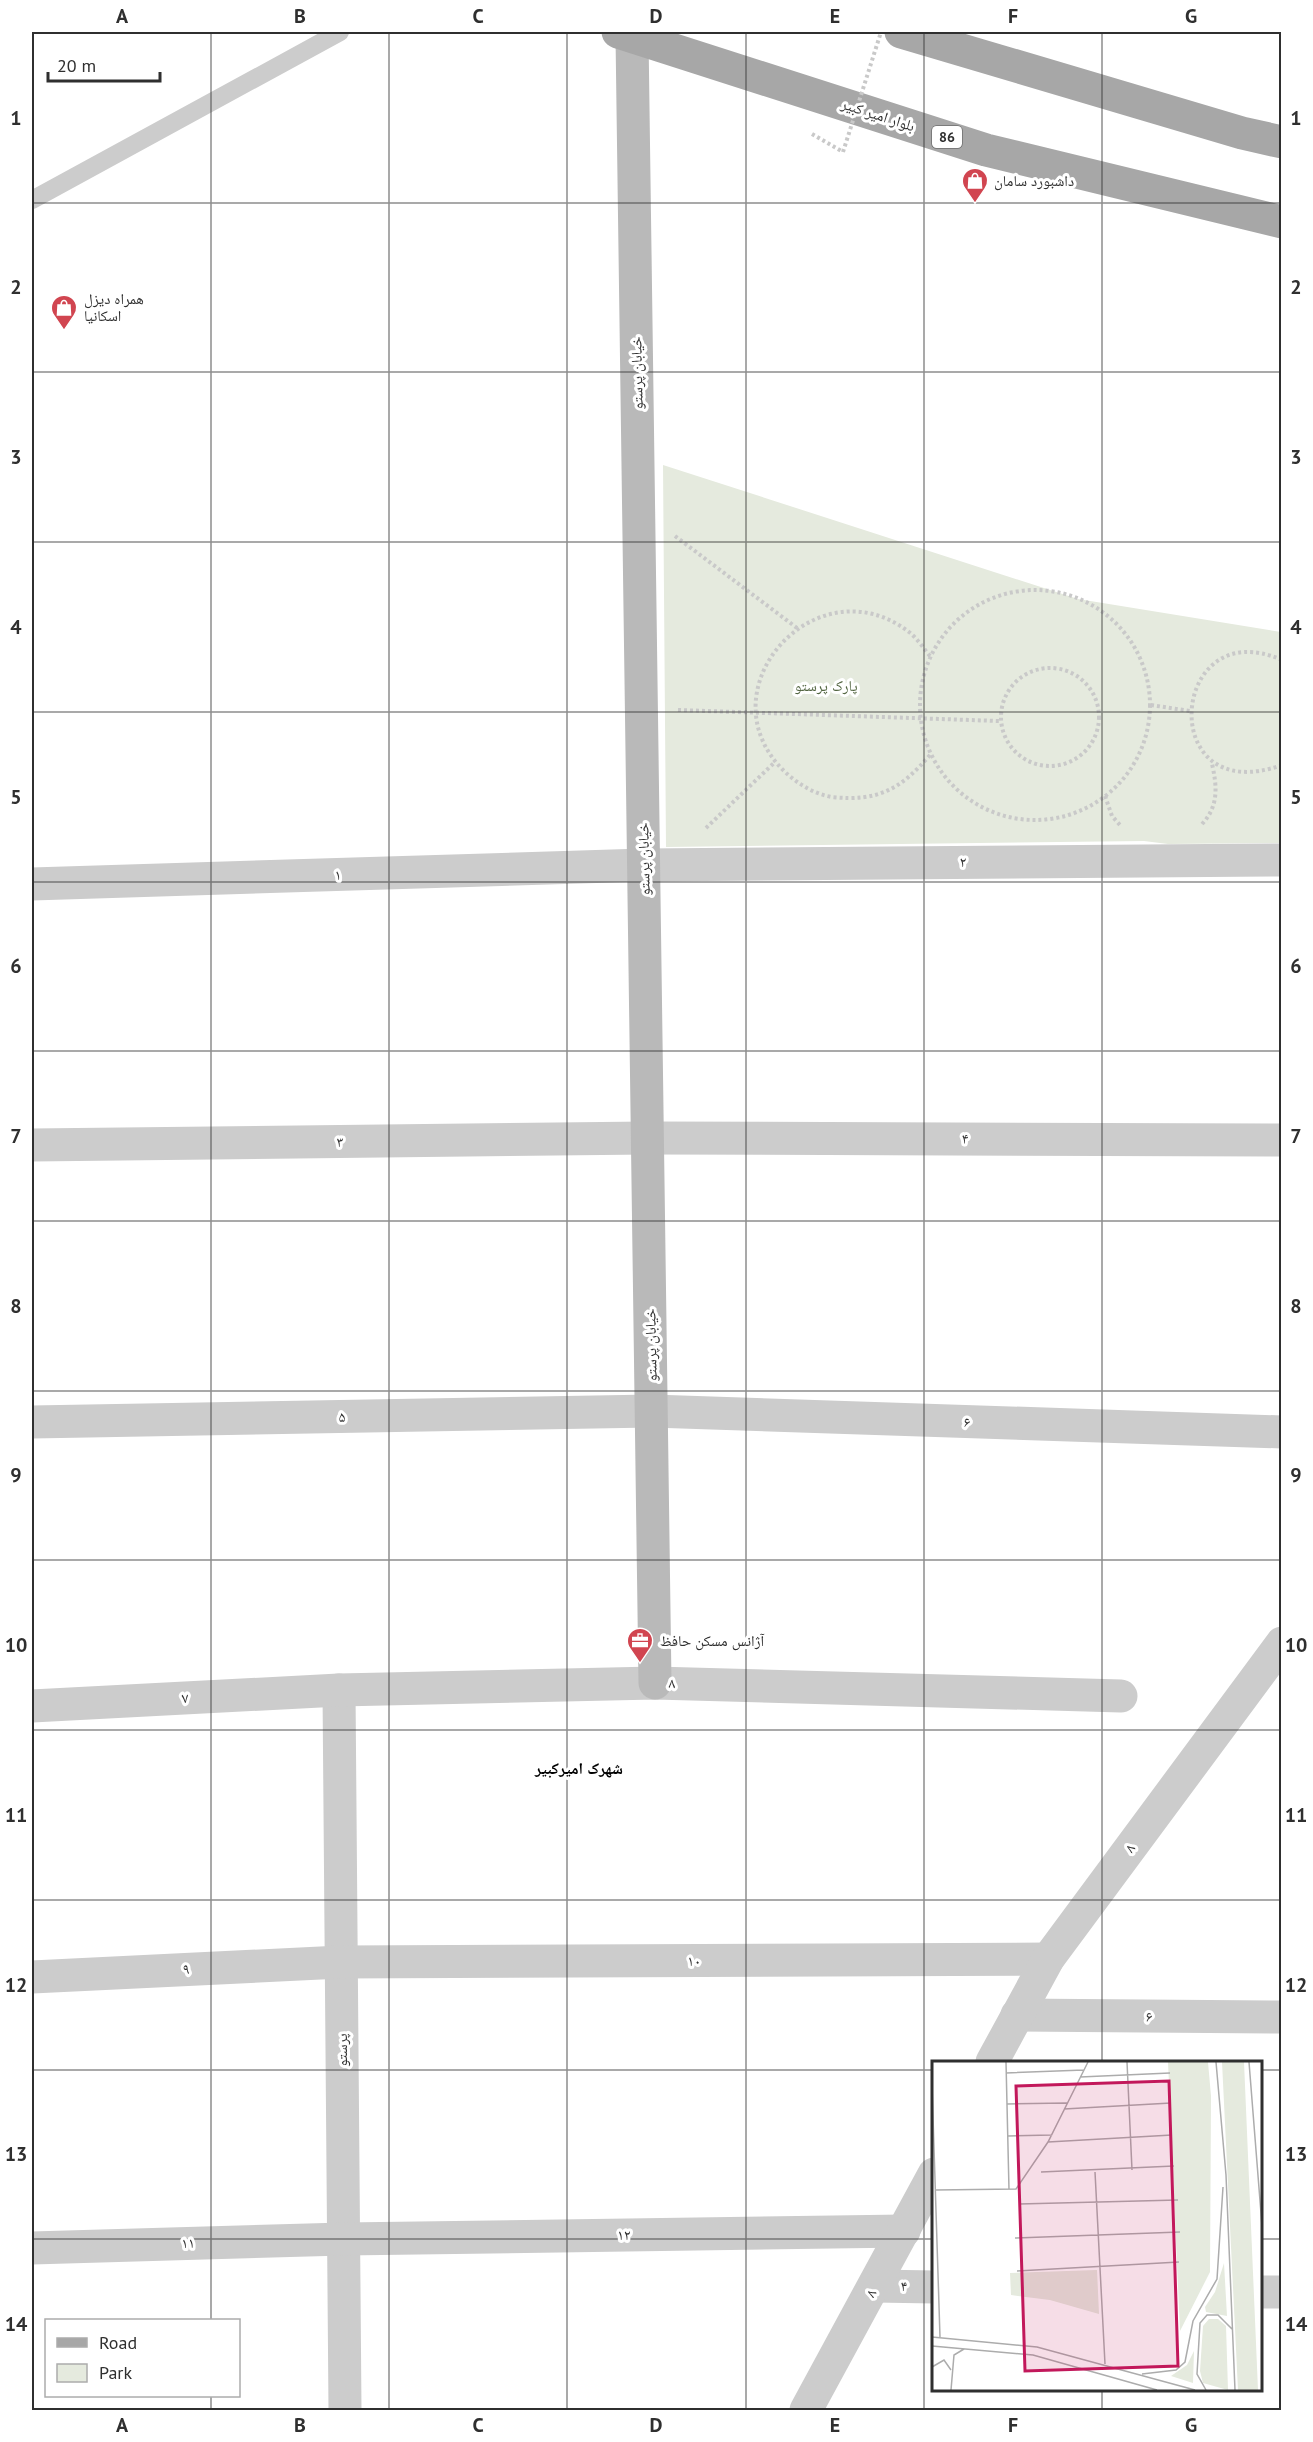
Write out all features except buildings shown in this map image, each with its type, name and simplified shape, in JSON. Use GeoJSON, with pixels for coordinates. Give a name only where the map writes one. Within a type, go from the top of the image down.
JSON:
{"type":"FeatureCollection","features":[{"type":"Feature","properties":{"kind":"main road"},"geometry":{"type":"LineString","coordinates":[[901,32],[1242,133],[1281,142]]}},
{"type":"Feature","properties":{"kind":"main road","name":"بلوار امیر کبیر"},"geometry":{"type":"LineString","coordinates":[[625,34],[986,150],[1209,207],[1281,222]]}},
{"type":"Feature","properties":{"kind":"street","name":"خیابان پرستو"},"geometry":{"type":"LineString","coordinates":[[625,34],[639,508],[642,709],[656,865],[648,1138],[655,1683]]}},
{"type":"Feature","properties":{"kind":"street","name":"۲"},"geometry":{"type":"LineString","coordinates":[[656,865],[1281,860]]}},
{"type":"Feature","properties":{"kind":"street","name":"۱"},"geometry":{"type":"LineString","coordinates":[[32,884],[656,865]]}},
{"type":"Feature","properties":{"kind":"street","name":"۴"},"geometry":{"type":"LineString","coordinates":[[648,1138],[1281,1140]]}},
{"type":"Feature","properties":{"kind":"street","name":"۳"},"geometry":{"type":"LineString","coordinates":[[32,1145],[648,1138]]}},
{"type":"Feature","properties":{"kind":"street","name":"۵"},"geometry":{"type":"LineString","coordinates":[[32,1422],[652,1412]]}},
{"type":"Feature","properties":{"kind":"street","name":"۶"},"geometry":{"type":"LineString","coordinates":[[652,1412],[1281,1432]]}},
{"type":"Feature","properties":{"kind":"street","name":"۸"},"geometry":{"type":"LineString","coordinates":[[993,2061],[1048,1959],[1281,1643]]}},
{"type":"Feature","properties":{"kind":"street","name":"۸"},"geometry":{"type":"LineString","coordinates":[[339,1690],[655,1683],[1121,1696]]}},
{"type":"Feature","properties":{"kind":"street","name":"۷"},"geometry":{"type":"LineString","coordinates":[[32,1706],[339,1690]]}},
{"type":"Feature","properties":{"kind":"street","name":"پرستو"},"geometry":{"type":"LineString","coordinates":[[339,1690],[345,2410]]}},
{"type":"Feature","properties":{"kind":"street","name":"۱۰"},"geometry":{"type":"LineString","coordinates":[[341,1962],[1048,1959]]}},
{"type":"Feature","properties":{"kind":"street","name":"۹"},"geometry":{"type":"LineString","coordinates":[[32,1977],[341,1962]]}},
{"type":"Feature","properties":{"kind":"street","name":"۶"},"geometry":{"type":"LineString","coordinates":[[1017,2015],[1281,2017]]}},
{"type":"Feature","properties":{"kind":"street","name":"۸"},"geometry":{"type":"LineString","coordinates":[[806,2410],[876,2286],[932,2176]]}},
{"type":"Feature","properties":{"kind":"street","name":"۱۲"},"geometry":{"type":"LineString","coordinates":[[344,2239],[904,2230]]}},
{"type":"Feature","properties":{"kind":"street","name":"۱۱"},"geometry":{"type":"LineString","coordinates":[[32,2248],[344,2239]]}},
{"type":"Feature","properties":{"kind":"street","name":"۴"},"geometry":{"type":"LineString","coordinates":[[876,2286],[932,2287]]}},
{"type":"Feature","properties":{"kind":"street"},"geometry":{"type":"LineString","coordinates":[[1262,2292],[1281,2292]]}},
{"type":"Feature","properties":{"kind":"lane"},"geometry":{"type":"LineString","coordinates":[[32,200],[340,32]]}},
{"type":"Feature","properties":{"kind":"path"},"geometry":{"type":"LineString","coordinates":[[812,134],[843,152],[881,32]]}},
{"type":"Feature","properties":{"kind":"path"},"geometry":{"type":"LineString","coordinates":[[639,508],[797,628]]}},
{"type":"Feature","properties":{"kind":"path"},"geometry":{"type":"LineString","coordinates":[[1044,591],[1078,598],[1108,615],[1131,641],[1146,671],[1151,705],[1146,739],[1131,771],[1105,796],[1078,813],[1044,820],[1010,818],[978,805],[951,784],[930,755],[921,719],[921,688],[930,656],[950,627],[978,606],[1010,593],[1044,591]]}},
{"type":"Feature","properties":{"kind":"path"},"geometry":{"type":"LineString","coordinates":[[930,656],[910,633],[884,618],[854,612],[824,615],[797,628],[775,649],[761,675],[755,713],[760,735],[775,762],[796,783],[824,796],[854,799],[884,793],[911,778],[930,755]]}},
{"type":"Feature","properties":{"kind":"path"},"geometry":{"type":"LineString","coordinates":[[1198,829],[1211,815],[1217,789],[1212,763],[1199,744],[1190,722],[1191,698],[1202,676],[1219,660],[1242,651],[1266,653],[1281,660]]}},
{"type":"Feature","properties":{"kind":"path"},"geometry":{"type":"LineString","coordinates":[[1060,667],[1087,683],[1100,711],[1093,742],[1070,763],[1039,766],[1012,750],[999,721],[1006,692],[1029,670],[1039,669],[1060,667]]}},
{"type":"Feature","properties":{"kind":"path"},"geometry":{"type":"LineString","coordinates":[[1151,705],[1190,711]]}},
{"type":"Feature","properties":{"kind":"path"},"geometry":{"type":"LineString","coordinates":[[642,709],[999,721]]}},
{"type":"Feature","properties":{"kind":"path"},"geometry":{"type":"LineString","coordinates":[[656,865],[775,762]]}},
{"type":"Feature","properties":{"kind":"path"},"geometry":{"type":"LineString","coordinates":[[1212,763],[1237,772],[1261,772],[1281,765]]}},
{"type":"Feature","properties":{"kind":"path"},"geometry":{"type":"LineString","coordinates":[[1105,796],[1112,816],[1126,832]]}},
{"type":"Feature","properties":{"kind":"green space","name":"پارک پرستو"},"geometry":{"type":"Polygon","coordinates":[[[663,465],[1078,599],[1281,632],[1281,843],[1168,844],[1144,841],[666,847],[663,465]]]}},
{"type":"Feature","properties":{"kind":"place","name":"داشبورد سامان"},"geometry":{"type":"Point","coordinates":[975,204]}},
{"type":"Feature","properties":{"kind":"place","name":"همراه دیزل اسکانیا"},"geometry":{"type":"Point","coordinates":[64,331]}},
{"type":"Feature","properties":{"kind":"place","name":"آژانس مسکن حافظ"},"geometry":{"type":"Point","coordinates":[640,1664]}},
{"type":"Feature","properties":{"kind":"district","name":"شهرک امیرکبیر"},"geometry":{"type":"Point","coordinates":[579,1768]}}]}
